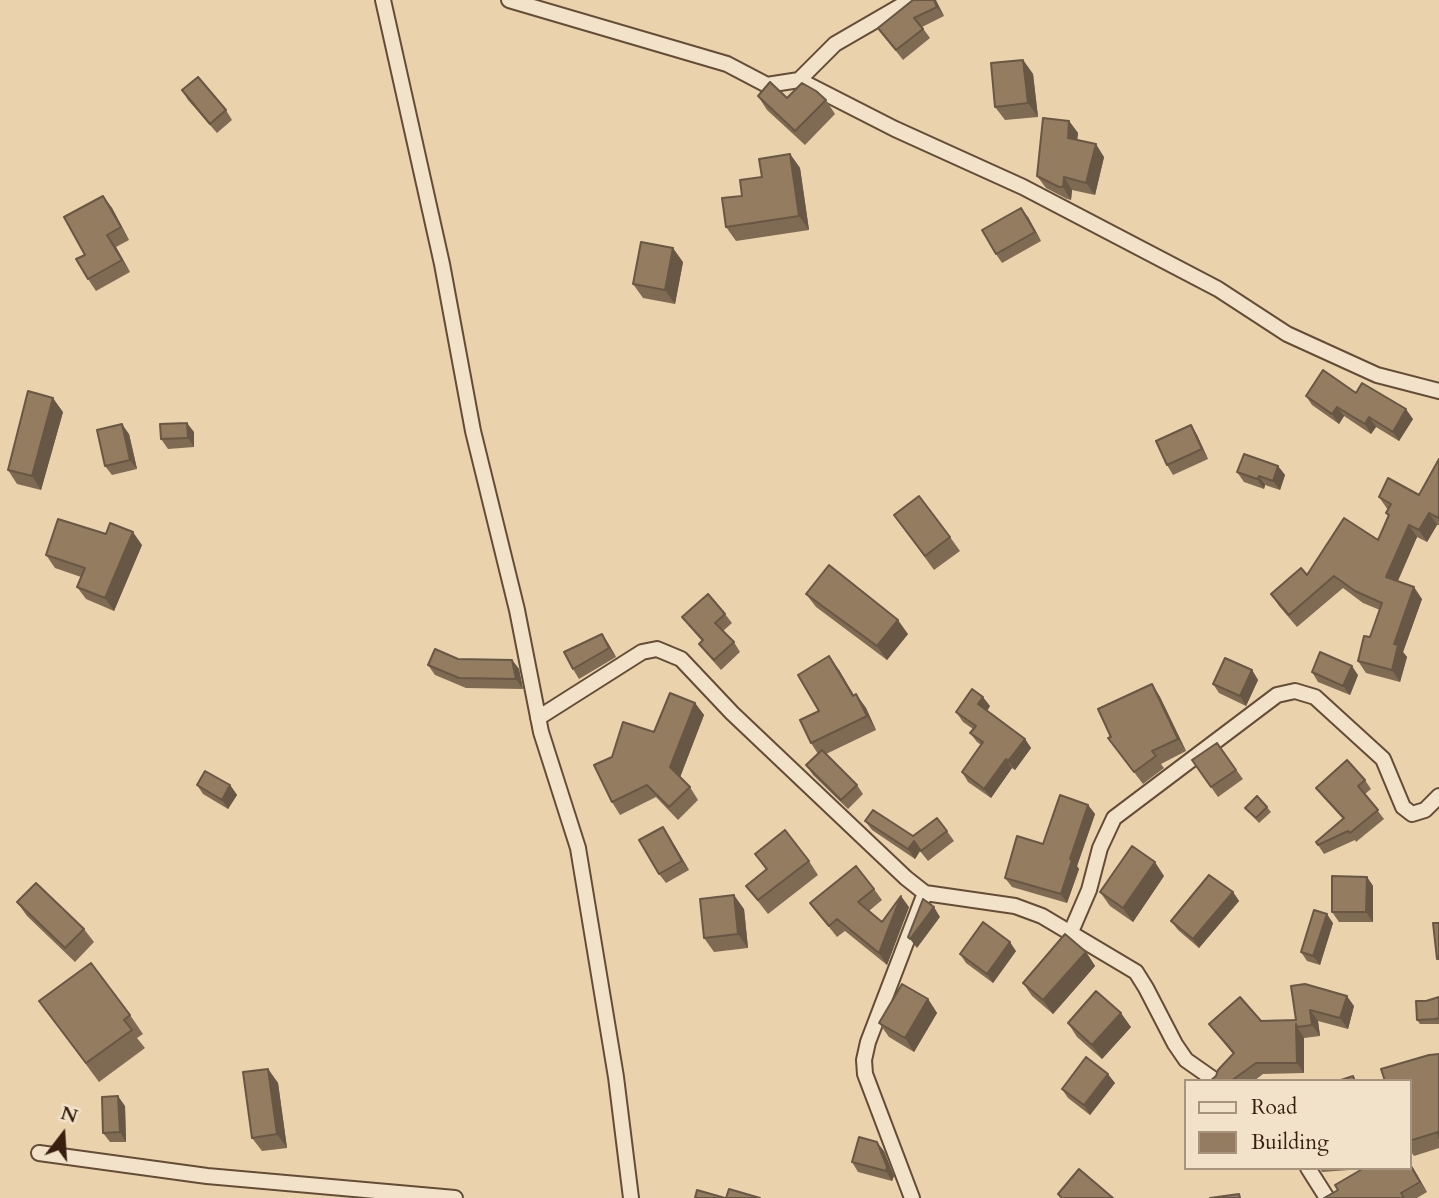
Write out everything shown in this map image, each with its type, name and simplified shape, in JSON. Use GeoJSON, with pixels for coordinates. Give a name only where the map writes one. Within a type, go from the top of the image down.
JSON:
{"type":"FeatureCollection","features":[{"type":"Feature","properties":{"kind":"street"},"geometry":{"type":"LineString","coordinates":[[383,0],[442,264],[473,431],[517,610],[538,718],[578,848],[616,1077],[631,1198]]}},
{"type":"Feature","properties":{"kind":"street"},"geometry":{"type":"LineString","coordinates":[[509,0],[727,64],[767,85],[799,80],[895,129],[1036,193],[1218,289],[1287,334],[1377,375],[1439,391]]}},
{"type":"Feature","properties":{"kind":"street"},"geometry":{"type":"LineString","coordinates":[[799,80],[835,44],[911,0]]}},
{"type":"Feature","properties":{"kind":"street"},"geometry":{"type":"LineString","coordinates":[[538,718],[642,652],[657,649],[681,659],[741,722],[925,893],[1015,906],[1042,916],[1136,972],[1186,1060],[1213,1079]]}},
{"type":"Feature","properties":{"kind":"street"},"geometry":{"type":"LineString","coordinates":[[1070,934],[1089,890],[1100,848],[1114,818],[1277,695],[1295,691],[1315,697],[1384,760],[1403,807],[1412,814],[1425,810],[1439,796]]}},
{"type":"Feature","properties":{"kind":"street"},"geometry":{"type":"LineString","coordinates":[[912,1198],[864,1074],[863,1060],[925,893]]}},
{"type":"Feature","properties":{"kind":"street"},"geometry":{"type":"LineString","coordinates":[[40,1153],[207,1175],[455,1198]]}},
{"type":"Feature","properties":{"kind":"street"},"geometry":{"type":"LineString","coordinates":[[1309,1170],[1327,1198]]}},
{"type":"Feature","properties":{"kind":"building"},"geometry":{"type":"Polygon","coordinates":[[[913,0],[934,0],[937,7],[914,18],[923,29],[896,50],[878,28],[913,0]]]}},
{"type":"Feature","properties":{"kind":"building"},"geometry":{"type":"Polygon","coordinates":[[[1023,60],[1028,103],[995,107],[991,63],[1023,60]]]}},
{"type":"Feature","properties":{"kind":"building"},"geometry":{"type":"Polygon","coordinates":[[[198,77],[226,110],[210,124],[182,90],[198,77]]]}},
{"type":"Feature","properties":{"kind":"building"},"geometry":{"type":"Polygon","coordinates":[[[770,82],[787,98],[802,83],[826,100],[795,131],[758,96],[770,82]]]}},
{"type":"Feature","properties":{"kind":"building"},"geometry":{"type":"Polygon","coordinates":[[[1043,118],[1069,121],[1068,138],[1096,144],[1086,183],[1064,177],[1063,187],[1059,187],[1037,176],[1043,118]]]}},
{"type":"Feature","properties":{"kind":"building"},"geometry":{"type":"Polygon","coordinates":[[[790,154],[799,216],[726,227],[722,198],[742,196],[740,180],[762,177],[759,159],[790,154]]]}},
{"type":"Feature","properties":{"kind":"building"},"geometry":{"type":"Polygon","coordinates":[[[103,196],[121,227],[107,235],[122,260],[88,279],[76,259],[85,255],[64,217],[103,196]]]}},
{"type":"Feature","properties":{"kind":"building"},"geometry":{"type":"Polygon","coordinates":[[[1021,208],[1035,232],[996,254],[982,230],[1021,208]]]}},
{"type":"Feature","properties":{"kind":"building"},"geometry":{"type":"Polygon","coordinates":[[[641,242],[673,248],[665,290],[633,284],[641,242]]]}},
{"type":"Feature","properties":{"kind":"building"},"geometry":{"type":"Polygon","coordinates":[[[1323,370],[1356,393],[1362,383],[1406,409],[1393,432],[1369,417],[1365,424],[1337,407],[1332,414],[1306,396],[1323,370]]]}},
{"type":"Feature","properties":{"kind":"building"},"geometry":{"type":"Polygon","coordinates":[[[28,391],[53,398],[32,476],[8,470],[28,391]]]}},
{"type":"Feature","properties":{"kind":"building"},"geometry":{"type":"Polygon","coordinates":[[[187,423],[188,438],[161,439],[160,424],[187,423]]]}},
{"type":"Feature","properties":{"kind":"building"},"geometry":{"type":"Polygon","coordinates":[[[122,424],[130,460],[105,466],[97,430],[122,424]]]}},
{"type":"Feature","properties":{"kind":"building"},"geometry":{"type":"Polygon","coordinates":[[[1191,425],[1202,449],[1167,465],[1156,441],[1191,425]]]}},
{"type":"Feature","properties":{"kind":"building"},"geometry":{"type":"Polygon","coordinates":[[[1244,454],[1278,466],[1273,481],[1237,472],[1244,454]]]}},
{"type":"Feature","properties":{"kind":"building"},"geometry":{"type":"Polygon","coordinates":[[[1439,459],[1439,518],[1429,513],[1419,530],[1409,525],[1386,577],[1414,587],[1394,644],[1398,645],[1392,670],[1358,661],[1364,636],[1370,637],[1382,603],[1355,591],[1334,576],[1289,615],[1271,594],[1301,568],[1307,575],[1344,518],[1378,540],[1391,504],[1379,497],[1388,478],[1419,495],[1439,459]]]}},
{"type":"Feature","properties":{"kind":"building"},"geometry":{"type":"Polygon","coordinates":[[[919,496],[950,537],[925,556],[894,515],[919,496]]]}},
{"type":"Feature","properties":{"kind":"building"},"geometry":{"type":"Polygon","coordinates":[[[58,519],[106,534],[110,523],[133,532],[105,598],[77,587],[85,568],[46,555],[58,519]]]}},
{"type":"Feature","properties":{"kind":"building"},"geometry":{"type":"Polygon","coordinates":[[[829,565],[898,620],[877,646],[806,594],[829,565]]]}},
{"type":"Feature","properties":{"kind":"building"},"geometry":{"type":"Polygon","coordinates":[[[708,594],[725,614],[715,623],[734,642],[714,660],[699,644],[703,640],[682,617],[708,594]]]}},
{"type":"Feature","properties":{"kind":"building"},"geometry":{"type":"Polygon","coordinates":[[[602,634],[609,648],[573,669],[564,652],[602,634]]]}},
{"type":"Feature","properties":{"kind":"building"},"geometry":{"type":"Polygon","coordinates":[[[435,649],[458,659],[512,660],[516,679],[459,678],[428,665],[435,649]]]}},
{"type":"Feature","properties":{"kind":"building"},"geometry":{"type":"Polygon","coordinates":[[[1320,652],[1352,666],[1343,686],[1312,672],[1320,652]]]}},
{"type":"Feature","properties":{"kind":"building"},"geometry":{"type":"Polygon","coordinates":[[[829,656],[853,696],[856,694],[867,716],[811,743],[800,720],[819,711],[798,675],[829,656]]]}},
{"type":"Feature","properties":{"kind":"building"},"geometry":{"type":"Polygon","coordinates":[[[1225,658],[1252,670],[1240,696],[1213,684],[1225,658]]]}},
{"type":"Feature","properties":{"kind":"building"},"geometry":{"type":"Polygon","coordinates":[[[1152,684],[1178,739],[1152,751],[1156,756],[1134,772],[1108,738],[1111,737],[1098,709],[1152,684]]]}},
{"type":"Feature","properties":{"kind":"building"},"geometry":{"type":"Polygon","coordinates":[[[972,689],[983,697],[978,704],[1025,739],[984,789],[962,772],[983,742],[970,733],[976,726],[956,712],[972,689]]]}},
{"type":"Feature","properties":{"kind":"building"},"geometry":{"type":"Polygon","coordinates":[[[670,693],[695,703],[670,767],[690,787],[669,807],[647,785],[612,802],[594,765],[612,757],[623,722],[654,732],[670,693]]]}},
{"type":"Feature","properties":{"kind":"building"},"geometry":{"type":"Polygon","coordinates":[[[1217,743],[1236,770],[1211,787],[1192,760],[1217,743]]]}},
{"type":"Feature","properties":{"kind":"building"},"geometry":{"type":"Polygon","coordinates":[[[822,750],[857,785],[841,800],[806,765],[822,750]]]}},
{"type":"Feature","properties":{"kind":"building"},"geometry":{"type":"Polygon","coordinates":[[[1347,760],[1365,780],[1358,786],[1378,810],[1350,833],[1348,831],[1318,845],[1316,842],[1344,818],[1316,788],[1347,760]]]}},
{"type":"Feature","properties":{"kind":"building"},"geometry":{"type":"Polygon","coordinates":[[[205,771],[230,785],[222,800],[197,785],[205,771]]]}},
{"type":"Feature","properties":{"kind":"building"},"geometry":{"type":"Polygon","coordinates":[[[1060,795],[1088,805],[1061,894],[1005,878],[1017,836],[1043,844],[1060,795]]]}},
{"type":"Feature","properties":{"kind":"building"},"geometry":{"type":"Polygon","coordinates":[[[1257,796],[1267,807],[1256,818],[1245,808],[1257,796]]]}},
{"type":"Feature","properties":{"kind":"building"},"geometry":{"type":"Polygon","coordinates":[[[873,810],[913,836],[937,818],[947,831],[921,851],[914,841],[908,849],[865,821],[873,810]]]}},
{"type":"Feature","properties":{"kind":"building"},"geometry":{"type":"Polygon","coordinates":[[[663,827],[682,861],[659,874],[639,840],[663,827]]]}},
{"type":"Feature","properties":{"kind":"building"},"geometry":{"type":"Polygon","coordinates":[[[785,830],[809,861],[758,900],[746,886],[767,869],[755,854],[785,830]]]}},
{"type":"Feature","properties":{"kind":"building"},"geometry":{"type":"Polygon","coordinates":[[[1132,846],[1155,862],[1123,908],[1100,892],[1132,846]]]}},
{"type":"Feature","properties":{"kind":"building"},"geometry":{"type":"Polygon","coordinates":[[[856,866],[874,889],[858,902],[882,922],[901,896],[879,953],[837,919],[829,926],[810,903],[856,866]]]}},
{"type":"Feature","properties":{"kind":"building"},"geometry":{"type":"Polygon","coordinates":[[[1209,875],[1233,892],[1193,939],[1171,921],[1209,875]]]}},
{"type":"Feature","properties":{"kind":"building"},"geometry":{"type":"Polygon","coordinates":[[[1332,876],[1367,877],[1366,912],[1332,912],[1332,876]]]}},
{"type":"Feature","properties":{"kind":"building"},"geometry":{"type":"Polygon","coordinates":[[[36,883],[84,929],[65,948],[17,902],[36,883]]]}},
{"type":"Feature","properties":{"kind":"building"},"geometry":{"type":"Polygon","coordinates":[[[734,895],[738,934],[704,938],[700,899],[734,895]]]}},
{"type":"Feature","properties":{"kind":"building"},"geometry":{"type":"Polygon","coordinates":[[[923,899],[934,907],[910,939],[908,937],[923,899]]]}},
{"type":"Feature","properties":{"kind":"building"},"geometry":{"type":"Polygon","coordinates":[[[1314,910],[1327,914],[1313,956],[1301,952],[1314,910]]]}},
{"type":"Feature","properties":{"kind":"building"},"geometry":{"type":"Polygon","coordinates":[[[983,922],[1010,942],[987,974],[960,954],[983,922]]]}},
{"type":"Feature","properties":{"kind":"building"},"geometry":{"type":"Polygon","coordinates":[[[1433,923],[1439,923],[1439,959],[1437,959],[1433,923]]]}},
{"type":"Feature","properties":{"kind":"building"},"geometry":{"type":"Polygon","coordinates":[[[1065,934],[1086,952],[1043,1000],[1023,983],[1065,934]]]}},
{"type":"Feature","properties":{"kind":"building"},"geometry":{"type":"Polygon","coordinates":[[[91,963],[130,1015],[124,1020],[132,1030],[86,1063],[39,1001],[91,963]]]}},
{"type":"Feature","properties":{"kind":"building"},"geometry":{"type":"Polygon","coordinates":[[[902,984],[928,999],[905,1038],[879,1023],[902,984]]]}},
{"type":"Feature","properties":{"kind":"building"},"geometry":{"type":"Polygon","coordinates":[[[1305,984],[1347,996],[1340,1018],[1310,1010],[1312,1025],[1297,1027],[1296,1024],[1297,1063],[1256,1063],[1234,1079],[1212,1079],[1234,1053],[1209,1024],[1240,997],[1261,1021],[1296,1020],[1291,986],[1305,984]]]}},
{"type":"Feature","properties":{"kind":"building"},"geometry":{"type":"Polygon","coordinates":[[[1096,991],[1121,1013],[1092,1045],[1068,1023],[1096,991]]]}},
{"type":"Feature","properties":{"kind":"building"},"geometry":{"type":"Polygon","coordinates":[[[1439,997],[1439,1018],[1417,1020],[1416,1001],[1439,997]]]}},
{"type":"Feature","properties":{"kind":"building"},"geometry":{"type":"Polygon","coordinates":[[[1439,1054],[1439,1138],[1438,1132],[1411,1140],[1411,1079],[1384,1079],[1381,1069],[1439,1054]]]}},
{"type":"Feature","properties":{"kind":"building"},"geometry":{"type":"Polygon","coordinates":[[[1086,1057],[1108,1074],[1084,1105],[1062,1089],[1086,1057]]]}},
{"type":"Feature","properties":{"kind":"building"},"geometry":{"type":"Polygon","coordinates":[[[268,1069],[277,1134],[252,1138],[243,1072],[268,1069]]]}},
{"type":"Feature","properties":{"kind":"building"},"geometry":{"type":"Polygon","coordinates":[[[118,1096],[120,1132],[103,1133],[102,1097],[118,1096]]]}},
{"type":"Feature","properties":{"kind":"building"},"geometry":{"type":"Polygon","coordinates":[[[859,1137],[877,1142],[887,1167],[886,1171],[852,1162],[859,1137]]]}},
{"type":"Feature","properties":{"kind":"building"},"geometry":{"type":"Polygon","coordinates":[[[1411,1166],[1420,1182],[1401,1193],[1404,1198],[1324,1198],[1338,1190],[1335,1185],[1361,1170],[1411,1170],[1411,1166]]]}},
{"type":"Feature","properties":{"kind":"building"},"geometry":{"type":"Polygon","coordinates":[[[1079,1169],[1113,1198],[1062,1198],[1058,1194],[1079,1169]]]}},
{"type":"Feature","properties":{"kind":"building"},"geometry":{"type":"Polygon","coordinates":[[[729,1189],[760,1198],[726,1198],[729,1189]]]}},
{"type":"Feature","properties":{"kind":"building"},"geometry":{"type":"Polygon","coordinates":[[[697,1190],[725,1198],[695,1198],[697,1190]]]}},
{"type":"Feature","properties":{"kind":"building"},"geometry":{"type":"Polygon","coordinates":[[[1239,1194],[1240,1198],[1210,1198],[1239,1194]]]}}]}
